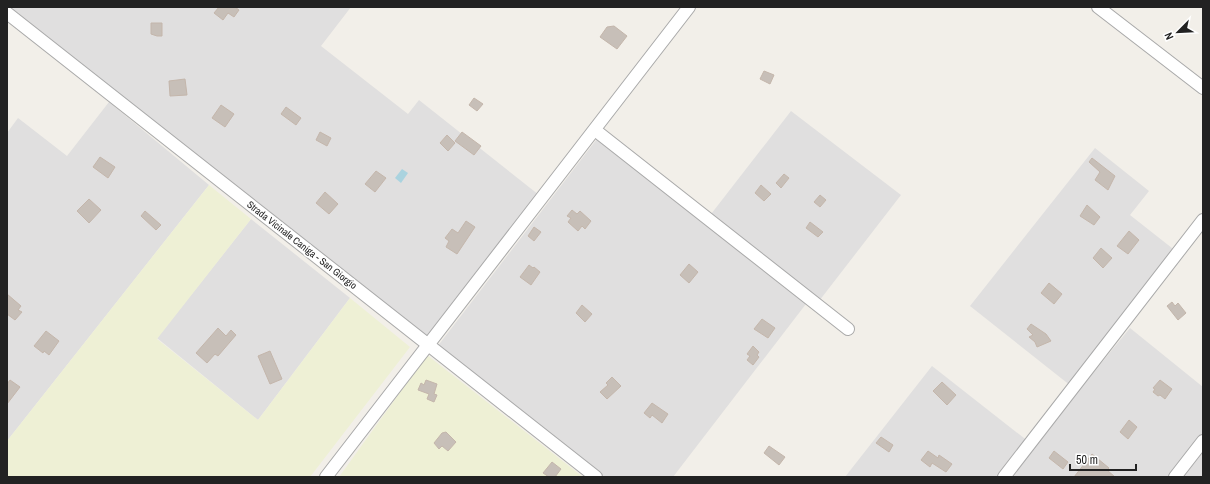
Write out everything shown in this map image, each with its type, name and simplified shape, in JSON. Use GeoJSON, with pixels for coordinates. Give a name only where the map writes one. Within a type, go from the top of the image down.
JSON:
{"type":"FeatureCollection","features":[{"type":"Feature","properties":{"kind":"street"},"geometry":{"type":"LineString","coordinates":[[326,477],[689,7]]}},
{"type":"Feature","properties":{"kind":"street"},"geometry":{"type":"LineString","coordinates":[[1098,7],[1203,88]]}},
{"type":"Feature","properties":{"kind":"street","name":"Strada Vicinale Caniga - San Giorgio"},"geometry":{"type":"LineString","coordinates":[[7,13],[596,477]]}},
{"type":"Feature","properties":{"kind":"street"},"geometry":{"type":"LineString","coordinates":[[595,130],[848,328]]}},
{"type":"Feature","properties":{"kind":"street"},"geometry":{"type":"LineString","coordinates":[[1004,477],[1203,220]]}},
{"type":"Feature","properties":{"kind":"street"},"geometry":{"type":"LineString","coordinates":[[1175,477],[1203,441]]}},
{"type":"Feature","properties":{"kind":"shaded area"},"geometry":{"type":"Polygon","coordinates":[[[10,7],[351,7],[321,46],[408,114],[419,100],[539,195],[427,337],[10,7]]]}},
{"type":"Feature","properties":{"kind":"shaded area"},"geometry":{"type":"Polygon","coordinates":[[[109,102],[209,185],[7,441],[7,133],[18,118],[67,156],[109,102]]]}},
{"type":"Feature","properties":{"kind":"shaded area"},"geometry":{"type":"Polygon","coordinates":[[[791,111],[901,195],[816,305],[809,300],[673,477],[604,477],[437,347],[600,135],[708,218],[791,111]]]}},
{"type":"Feature","properties":{"kind":"shaded area"},"geometry":{"type":"Polygon","coordinates":[[[1095,148],[1149,191],[1130,215],[1177,252],[1071,386],[970,306],[1095,148]]]}},
{"type":"Feature","properties":{"kind":"shaded area"},"geometry":{"type":"Polygon","coordinates":[[[251,219],[350,298],[258,420],[157,338],[251,219]]]}},
{"type":"Feature","properties":{"kind":"shaded area"},"geometry":{"type":"Polygon","coordinates":[[[1130,328],[1203,387],[1203,477],[1011,477],[1061,412],[1130,328]]]}},
{"type":"Feature","properties":{"kind":"shaded area"},"geometry":{"type":"Polygon","coordinates":[[[932,366],[1029,442],[1002,477],[845,477],[932,366]]]}},
{"type":"Feature","properties":{"kind":"green space"},"geometry":{"type":"Polygon","coordinates":[[[209,185],[251,219],[157,339],[258,420],[350,298],[410,347],[310,477],[7,477],[7,441],[209,185]]]}},
{"type":"Feature","properties":{"kind":"green space"},"geometry":{"type":"Polygon","coordinates":[[[427,355],[583,477],[339,477],[427,355]]]}},
{"type":"Feature","properties":{"kind":"water"},"geometry":{"type":"Polygon","coordinates":[[[402,169],[408,173],[401,183],[395,178],[402,169]]]}},
{"type":"Feature","properties":{"kind":"building"},"geometry":{"type":"Polygon","coordinates":[[[219,7],[235,7],[239,10],[234,17],[228,13],[223,20],[214,13],[219,7]]]}},
{"type":"Feature","properties":{"kind":"building"},"geometry":{"type":"Polygon","coordinates":[[[151,23],[162,23],[162,36],[151,34],[151,23]]]}},
{"type":"Feature","properties":{"kind":"building"},"geometry":{"type":"Polygon","coordinates":[[[614,26],[627,36],[617,49],[600,37],[607,27],[614,26]]]}},
{"type":"Feature","properties":{"kind":"building"},"geometry":{"type":"Polygon","coordinates":[[[764,71],[774,75],[770,84],[760,79],[764,71]]]}},
{"type":"Feature","properties":{"kind":"building"},"geometry":{"type":"Polygon","coordinates":[[[185,79],[187,95],[170,96],[169,81],[185,79]]]}},
{"type":"Feature","properties":{"kind":"building"},"geometry":{"type":"Polygon","coordinates":[[[474,98],[483,104],[477,111],[469,105],[474,98]]]}},
{"type":"Feature","properties":{"kind":"building"},"geometry":{"type":"Polygon","coordinates":[[[221,105],[234,114],[225,127],[212,118],[221,105]]]}},
{"type":"Feature","properties":{"kind":"building"},"geometry":{"type":"Polygon","coordinates":[[[286,107],[301,118],[296,125],[281,114],[286,107]]]}},
{"type":"Feature","properties":{"kind":"building"},"geometry":{"type":"Polygon","coordinates":[[[320,132],[331,138],[327,146],[316,140],[320,132]]]}},
{"type":"Feature","properties":{"kind":"building"},"geometry":{"type":"Polygon","coordinates":[[[462,132],[481,146],[474,155],[455,141],[462,132]]]}},
{"type":"Feature","properties":{"kind":"building"},"geometry":{"type":"Polygon","coordinates":[[[447,135],[455,143],[448,151],[440,143],[447,135]]]}},
{"type":"Feature","properties":{"kind":"building"},"geometry":{"type":"Polygon","coordinates":[[[100,157],[115,167],[108,178],[93,167],[100,157]]]}},
{"type":"Feature","properties":{"kind":"building"},"geometry":{"type":"Polygon","coordinates":[[[1092,158],[1115,176],[1108,190],[1095,180],[1100,172],[1089,162],[1092,158]]]}},
{"type":"Feature","properties":{"kind":"building"},"geometry":{"type":"Polygon","coordinates":[[[376,171],[386,178],[375,192],[365,184],[376,171]]]}},
{"type":"Feature","properties":{"kind":"building"},"geometry":{"type":"Polygon","coordinates":[[[784,174],[789,178],[781,188],[776,183],[784,174]]]}},
{"type":"Feature","properties":{"kind":"building"},"geometry":{"type":"Polygon","coordinates":[[[761,185],[771,194],[764,201],[755,193],[761,185]]]}},
{"type":"Feature","properties":{"kind":"building"},"geometry":{"type":"Polygon","coordinates":[[[325,192],[338,204],[329,214],[316,203],[325,192]]]}},
{"type":"Feature","properties":{"kind":"building"},"geometry":{"type":"Polygon","coordinates":[[[820,195],[826,200],[820,207],[814,202],[820,195]]]}},
{"type":"Feature","properties":{"kind":"building"},"geometry":{"type":"Polygon","coordinates":[[[89,199],[101,210],[89,223],[77,211],[89,199]]]}},
{"type":"Feature","properties":{"kind":"building"},"geometry":{"type":"Polygon","coordinates":[[[1087,205],[1100,217],[1094,225],[1080,216],[1087,205]]]}},
{"type":"Feature","properties":{"kind":"building"},"geometry":{"type":"Polygon","coordinates":[[[572,210],[577,214],[580,211],[591,221],[585,229],[582,226],[578,231],[568,222],[571,218],[567,216],[572,210]]]}},
{"type":"Feature","properties":{"kind":"building"},"geometry":{"type":"Polygon","coordinates":[[[145,211],[161,225],[156,230],[141,216],[145,211]]]}},
{"type":"Feature","properties":{"kind":"building"},"geometry":{"type":"Polygon","coordinates":[[[466,221],[475,227],[457,254],[446,247],[449,241],[445,238],[452,229],[458,233],[466,221]]]}},
{"type":"Feature","properties":{"kind":"building"},"geometry":{"type":"Polygon","coordinates":[[[810,222],[823,232],[818,237],[806,228],[810,222]]]}},
{"type":"Feature","properties":{"kind":"building"},"geometry":{"type":"Polygon","coordinates":[[[534,227],[541,232],[534,241],[528,236],[534,227]]]}},
{"type":"Feature","properties":{"kind":"building"},"geometry":{"type":"Polygon","coordinates":[[[1129,231],[1139,240],[1128,254],[1117,246],[1129,231]]]}},
{"type":"Feature","properties":{"kind":"building"},"geometry":{"type":"Polygon","coordinates":[[[1101,248],[1112,258],[1103,268],[1093,258],[1101,248]]]}},
{"type":"Feature","properties":{"kind":"building"},"geometry":{"type":"Polygon","coordinates":[[[689,264],[698,272],[689,283],[680,275],[689,264]]]}},
{"type":"Feature","properties":{"kind":"building"},"geometry":{"type":"Polygon","coordinates":[[[529,265],[540,272],[531,285],[520,277],[529,265]]]}},
{"type":"Feature","properties":{"kind":"building"},"geometry":{"type":"Polygon","coordinates":[[[1049,283],[1062,294],[1054,304],[1041,293],[1049,283]]]}},
{"type":"Feature","properties":{"kind":"building"},"geometry":{"type":"Polygon","coordinates":[[[7,294],[21,306],[18,310],[22,312],[15,320],[7,314],[7,294]]]}},
{"type":"Feature","properties":{"kind":"building"},"geometry":{"type":"Polygon","coordinates":[[[1172,302],[1175,306],[1178,303],[1186,313],[1178,320],[1167,306],[1172,302]]]}},
{"type":"Feature","properties":{"kind":"building"},"geometry":{"type":"Polygon","coordinates":[[[582,305],[592,314],[585,322],[576,313],[582,305]]]}},
{"type":"Feature","properties":{"kind":"building"},"geometry":{"type":"Polygon","coordinates":[[[762,319],[775,328],[768,338],[754,329],[762,319]]]}},
{"type":"Feature","properties":{"kind":"building"},"geometry":{"type":"Polygon","coordinates":[[[1031,324],[1046,334],[1051,341],[1037,347],[1035,342],[1029,337],[1033,335],[1027,329],[1031,324]]]}},
{"type":"Feature","properties":{"kind":"building"},"geometry":{"type":"Polygon","coordinates":[[[218,328],[226,336],[231,330],[236,335],[218,356],[215,354],[207,363],[196,353],[218,328]]]}},
{"type":"Feature","properties":{"kind":"building"},"geometry":{"type":"Polygon","coordinates":[[[46,331],[59,341],[49,355],[44,351],[43,353],[34,346],[46,331]]]}},
{"type":"Feature","properties":{"kind":"building"},"geometry":{"type":"Polygon","coordinates":[[[753,346],[759,352],[757,355],[759,357],[753,365],[747,360],[750,356],[747,354],[753,346]]]}},
{"type":"Feature","properties":{"kind":"building"},"geometry":{"type":"Polygon","coordinates":[[[270,351],[282,379],[270,384],[258,356],[270,351]]]}},
{"type":"Feature","properties":{"kind":"building"},"geometry":{"type":"Polygon","coordinates":[[[612,377],[621,386],[607,399],[600,392],[608,385],[606,383],[612,377]]]}},
{"type":"Feature","properties":{"kind":"building"},"geometry":{"type":"Polygon","coordinates":[[[10,380],[20,387],[7,404],[7,384],[10,380]]]}},
{"type":"Feature","properties":{"kind":"building"},"geometry":{"type":"Polygon","coordinates":[[[426,380],[437,384],[434,394],[437,395],[434,402],[427,399],[429,394],[418,390],[421,383],[424,385],[426,380]]]}},
{"type":"Feature","properties":{"kind":"building"},"geometry":{"type":"Polygon","coordinates":[[[1160,380],[1172,389],[1165,399],[1153,392],[1155,389],[1153,388],[1160,380]]]}},
{"type":"Feature","properties":{"kind":"building"},"geometry":{"type":"Polygon","coordinates":[[[942,382],[956,395],[947,405],[933,391],[942,382]]]}},
{"type":"Feature","properties":{"kind":"building"},"geometry":{"type":"Polygon","coordinates":[[[652,403],[668,414],[662,423],[652,415],[650,418],[644,413],[652,403]]]}},
{"type":"Feature","properties":{"kind":"building"},"geometry":{"type":"Polygon","coordinates":[[[1129,420],[1137,427],[1128,439],[1120,432],[1129,420]]]}},
{"type":"Feature","properties":{"kind":"building"},"geometry":{"type":"Polygon","coordinates":[[[446,432],[456,442],[448,451],[442,446],[439,449],[434,443],[442,433],[446,432]]]}},
{"type":"Feature","properties":{"kind":"building"},"geometry":{"type":"Polygon","coordinates":[[[881,437],[893,445],[889,452],[876,443],[881,437]]]}},
{"type":"Feature","properties":{"kind":"building"},"geometry":{"type":"Polygon","coordinates":[[[769,446],[785,457],[779,465],[764,453],[769,446]]]}},
{"type":"Feature","properties":{"kind":"building"},"geometry":{"type":"Polygon","coordinates":[[[928,451],[938,458],[939,455],[952,464],[946,472],[932,463],[930,467],[921,460],[928,451]]]}},
{"type":"Feature","properties":{"kind":"building"},"geometry":{"type":"Polygon","coordinates":[[[1054,451],[1068,462],[1063,469],[1049,458],[1054,451]]]}},
{"type":"Feature","properties":{"kind":"building"},"geometry":{"type":"Polygon","coordinates":[[[1092,454],[1109,468],[1107,470],[1115,477],[1074,477],[1092,454]]]}},
{"type":"Feature","properties":{"kind":"building"},"geometry":{"type":"Polygon","coordinates":[[[552,462],[561,469],[555,477],[549,477],[543,473],[552,462]]]}}]}
